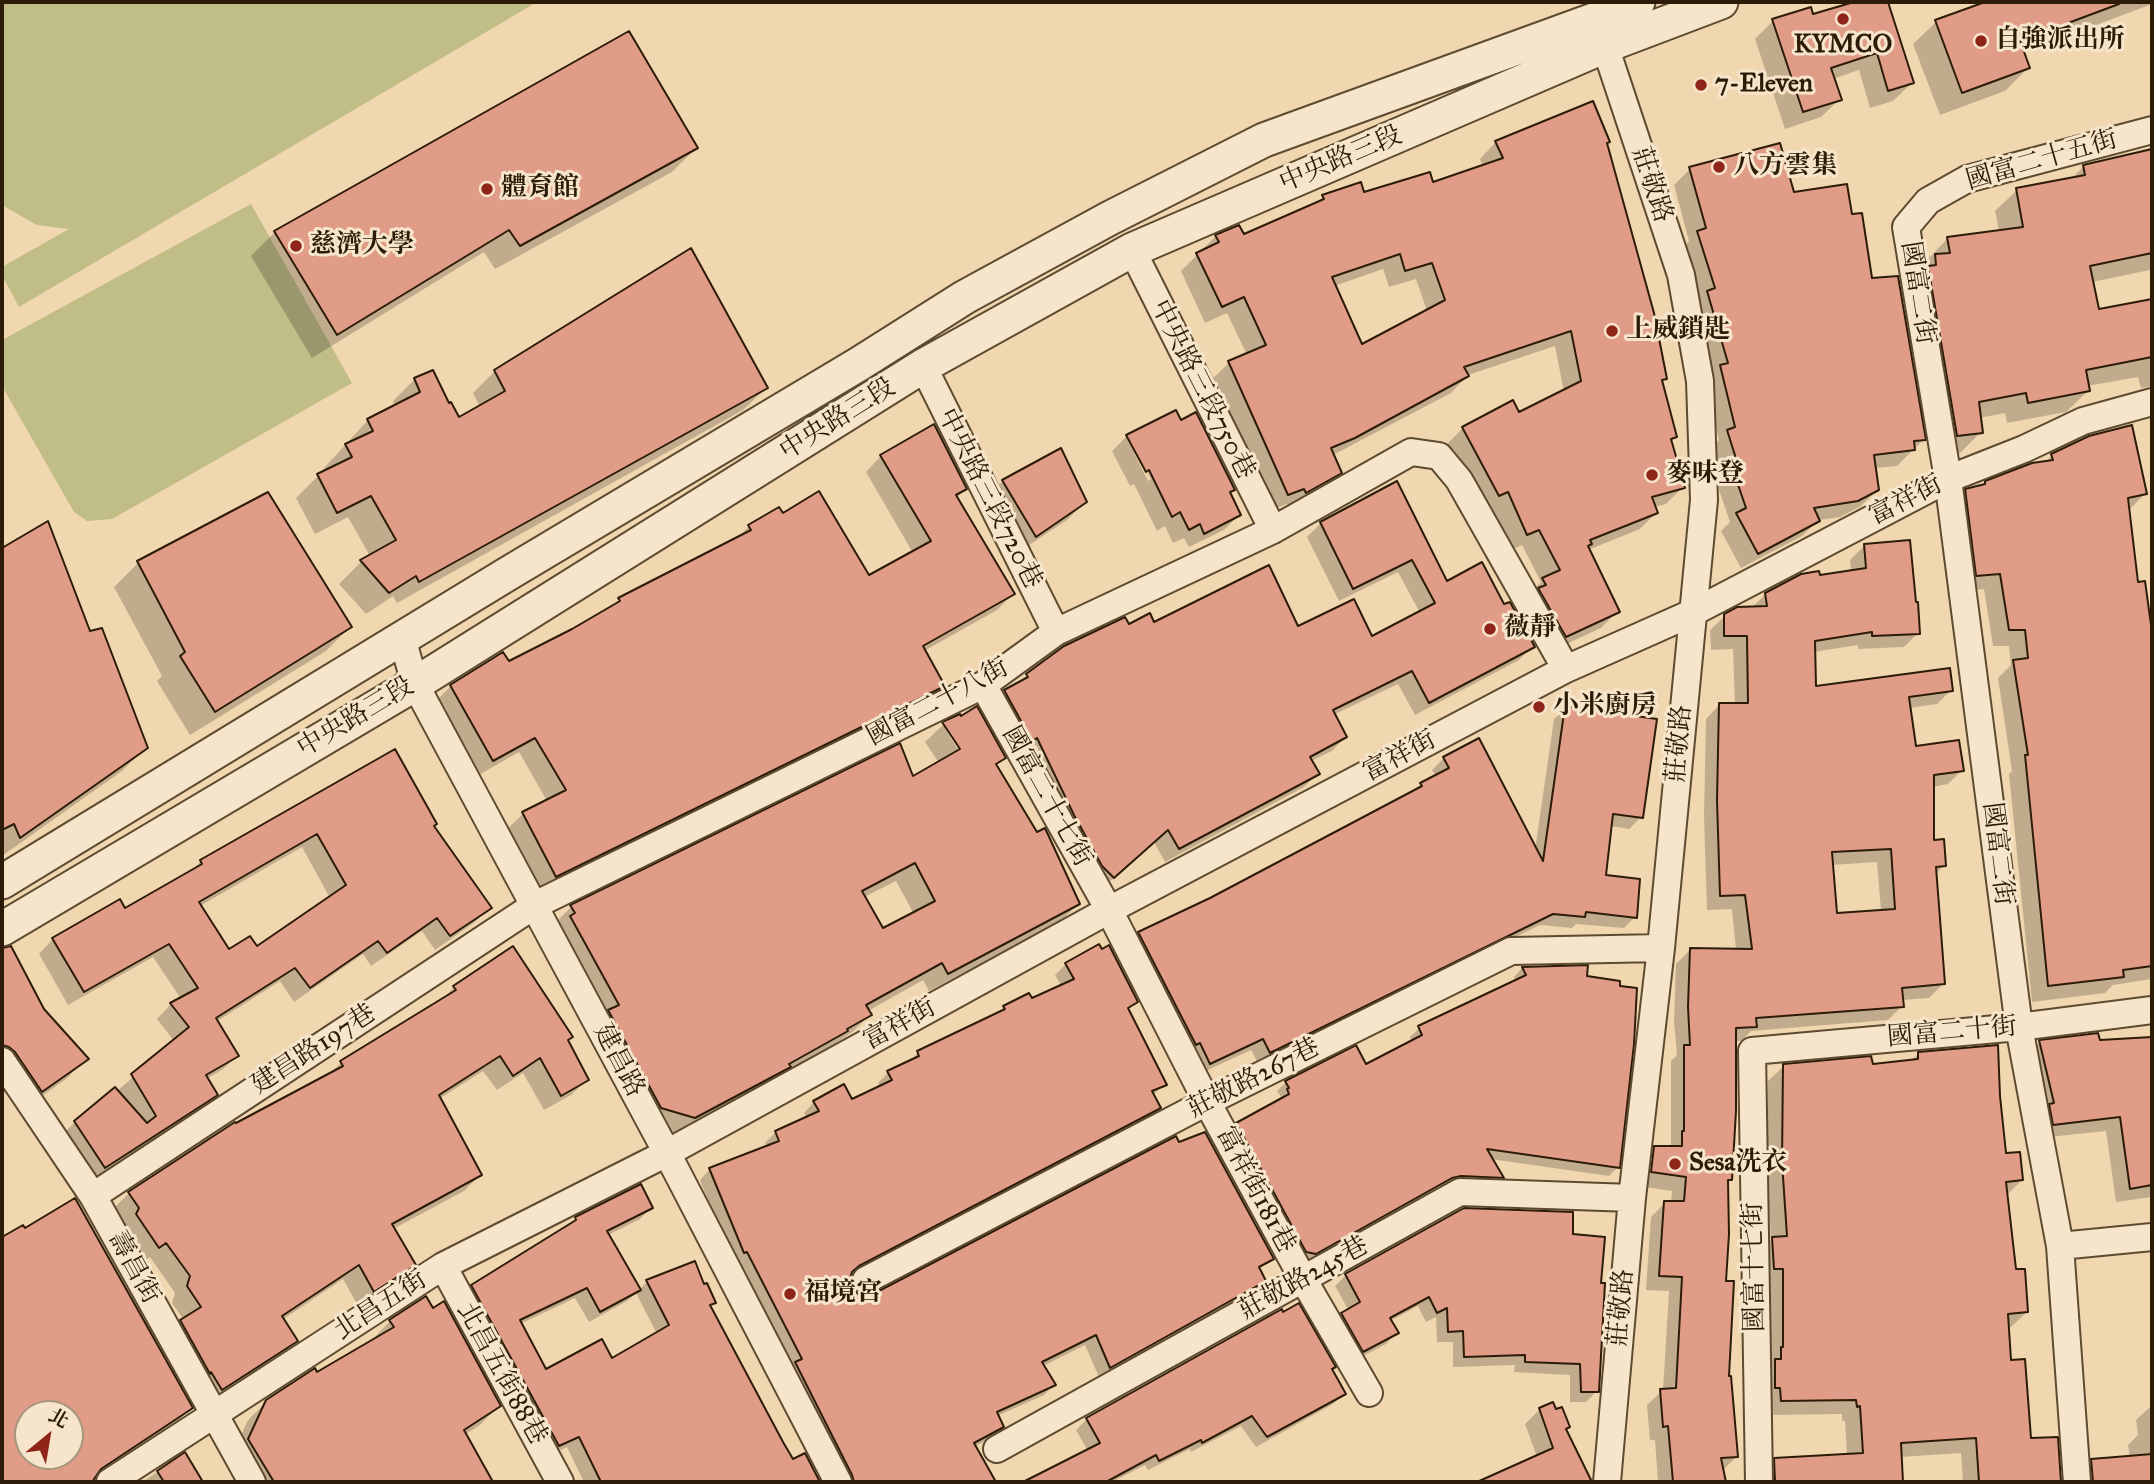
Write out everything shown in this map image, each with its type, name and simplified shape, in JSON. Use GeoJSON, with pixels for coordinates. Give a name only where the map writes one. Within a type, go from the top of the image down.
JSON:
{"type":"FeatureCollection","features":[{"type":"Feature","properties":{"kind":"street","name":"中央路三段"},"geometry":{"type":"LineString","coordinates":[[2,929],[415,684],[923,366],[1132,250],[1602,32],[1638,2]]}},
{"type":"Feature","properties":{"kind":"street","name":"中央路三段"},"geometry":{"type":"LineString","coordinates":[[2,882],[859,364],[965,297],[1110,218],[1264,140],[1602,32],[1721,2]]}},
{"type":"Feature","properties":{"kind":"street","name":"莊敬路"},"geometry":{"type":"LineString","coordinates":[[1602,32],[1681,275],[1700,381],[1704,500],[1661,947],[1632,1198],[1607,1482]]}},
{"type":"Feature","properties":{"kind":"street","name":"國富二十五街"},"geometry":{"type":"LineString","coordinates":[[1906,227],[1928,201],[1967,179],[2152,130]]}},
{"type":"Feature","properties":{"kind":"street","name":"國富二街"},"geometry":{"type":"LineString","coordinates":[[1906,227],[1948,479],[2019,1027],[2060,1246],[2077,1482]]}},
{"type":"Feature","properties":{"kind":"street","name":"中央路三段750巷"},"geometry":{"type":"LineString","coordinates":[[1132,250],[1273,530]]}},
{"type":"Feature","properties":{"kind":"street","name":"中央路三段720巷"},"geometry":{"type":"LineString","coordinates":[[923,366],[1056,632]]}},
{"type":"Feature","properties":{"kind":"street","name":"富祥街"},"geometry":{"type":"LineString","coordinates":[[667,1153],[1109,910],[1566,669],[1692,613],[1948,479],[2024,449],[2083,421],[2152,402]]}},
{"type":"Feature","properties":{"kind":"street","name":"國富二十八街"},"geometry":{"type":"LineString","coordinates":[[535,905],[983,685],[1056,632],[1273,530],[1411,452],[1439,456],[1459,480],[1566,669]]}},
{"type":"Feature","properties":{"kind":"street","name":"建昌路"},"geometry":{"type":"LineString","coordinates":[[402,638],[415,684],[667,1153],[838,1482]]}},
{"type":"Feature","properties":{"kind":"street","name":"國富二十七街"},"geometry":{"type":"LineString","coordinates":[[983,685],[1109,910]]}},
{"type":"Feature","properties":{"kind":"street","name":"建昌路197巷"},"geometry":{"type":"LineString","coordinates":[[93,1196],[535,905]]}},
{"type":"Feature","properties":{"kind":"street","name":"富祥街181巷"},"geometry":{"type":"LineString","coordinates":[[1109,910],[1207,1102],[1369,1394]]}},
{"type":"Feature","properties":{"kind":"street","name":"莊敬路267巷"},"geometry":{"type":"LineString","coordinates":[[866,1280],[1207,1102],[1511,951],[1661,947]]}},
{"type":"Feature","properties":{"kind":"street","name":"國富二十街"},"geometry":{"type":"LineString","coordinates":[[1752,1051],[2019,1027],[2152,1010]]}},
{"type":"Feature","properties":{"kind":"street","name":"國富十七街"},"geometry":{"type":"LineString","coordinates":[[1752,1051],[1759,1482]]}},
{"type":"Feature","properties":{"kind":"street","name":"壽昌街"},"geometry":{"type":"LineString","coordinates":[[2,1060],[93,1196],[252,1482]]}},
{"type":"Feature","properties":{"kind":"street","name":"北昌五街"},"geometry":{"type":"LineString","coordinates":[[110,1482],[443,1266],[667,1153]]}},
{"type":"Feature","properties":{"kind":"street","name":"莊敬路245巷"},"geometry":{"type":"LineString","coordinates":[[997,1449],[1460,1192],[1632,1198]]}},
{"type":"Feature","properties":{"kind":"street"},"geometry":{"type":"LineString","coordinates":[[2060,1246],[2152,1237]]}},
{"type":"Feature","properties":{"kind":"street","name":"北昌五街88巷"},"geometry":{"type":"LineString","coordinates":[[443,1266],[560,1482]]}},
{"type":"Feature","properties":{"kind":"shaded area"},"geometry":{"type":"Polygon","coordinates":[[[2,2],[537,2],[19,307],[2,275],[2,267],[69,229],[37,225],[2,205],[2,2]]]}},
{"type":"Feature","properties":{"kind":"shaded area"},"geometry":{"type":"Polygon","coordinates":[[[251,204],[352,383],[112,519],[87,521],[74,512],[2,386],[2,340],[251,204]]]}},
{"type":"Feature","properties":{"kind":"building"},"geometry":{"type":"Polygon","coordinates":[[[1854,2],[1888,2],[1914,83],[1888,91],[1877,53],[1831,68],[1842,100],[1803,112],[1772,19],[1811,7],[1813,14],[1854,2]]]}},
{"type":"Feature","properties":{"kind":"building"},"geometry":{"type":"Polygon","coordinates":[[[1985,2],[2119,4],[2020,41],[2030,68],[1962,93],[1935,20],[1985,2]]]}},
{"type":"Feature","properties":{"kind":"building","name":"體育館"},"geometry":{"type":"Polygon","coordinates":[[[629,31],[698,148],[520,246],[509,230],[337,335],[274,231],[629,31]]]}},
{"type":"Feature","properties":{"kind":"building"},"geometry":{"type":"Polygon","coordinates":[[[1593,101],[1610,142],[1607,143],[1654,313],[1667,379],[1662,380],[1677,437],[1671,439],[1685,488],[1652,497],[1658,513],[1590,540],[1592,544],[1588,546],[1620,612],[1566,637],[1538,588],[1546,585],[1542,578],[1560,570],[1539,530],[1527,535],[1508,492],[1499,496],[1462,427],[1513,400],[1519,412],[1581,381],[1571,331],[1464,367],[1469,376],[1355,438],[1331,448],[1342,473],[1306,493],[1304,489],[1288,495],[1228,361],[1266,345],[1244,297],[1222,307],[1196,253],[1219,242],[1215,235],[1239,225],[1244,234],[1324,199],[1322,195],[1361,182],[1364,192],[1430,172],[1433,182],[1503,158],[1495,141],[1593,101]],[[1400,254],[1332,277],[1362,344],[1445,300],[1432,263],[1405,271],[1400,254]]]}},
{"type":"Feature","properties":{"kind":"building"},"geometry":{"type":"Polygon","coordinates":[[[1780,143],[1794,192],[1847,184],[1852,214],[1862,213],[1872,278],[1898,276],[1926,440],[1914,441],[1915,450],[1874,455],[1879,490],[1858,501],[1814,508],[1820,521],[1758,554],[1736,513],[1746,508],[1733,470],[1739,468],[1727,430],[1735,427],[1720,365],[1728,363],[1707,291],[1715,288],[1697,231],[1706,228],[1689,167],[1780,143]]]}},
{"type":"Feature","properties":{"kind":"building"},"geometry":{"type":"Polygon","coordinates":[[[2152,149],[2152,253],[2090,266],[2099,309],[2152,299],[2152,357],[2086,370],[2090,391],[2028,403],[2026,393],[1979,402],[1983,433],[1957,436],[1928,266],[1936,265],[1935,254],[1950,253],[1947,237],[2023,227],[2016,188],[2085,175],[2083,165],[2152,149]]]}},
{"type":"Feature","properties":{"kind":"building"},"geometry":{"type":"Polygon","coordinates":[[[691,248],[768,388],[419,582],[416,576],[389,593],[360,560],[396,540],[371,496],[337,513],[317,474],[352,457],[345,444],[373,431],[367,419],[420,392],[414,378],[433,370],[459,417],[505,391],[494,370],[691,248]]]}},
{"type":"Feature","properties":{"kind":"building"},"geometry":{"type":"Polygon","coordinates":[[[1176,410],[1181,420],[1196,412],[1235,490],[1230,492],[1241,515],[1204,534],[1200,524],[1189,530],[1180,512],[1172,517],[1149,470],[1146,472],[1126,435],[1176,410]]]}},
{"type":"Feature","properties":{"kind":"building"},"geometry":{"type":"Polygon","coordinates":[[[934,424],[967,489],[956,495],[1015,594],[923,646],[945,686],[556,877],[522,812],[566,790],[535,738],[493,761],[450,685],[503,652],[509,661],[572,629],[620,601],[618,598],[751,530],[748,525],[779,507],[783,513],[819,491],[869,575],[931,541],[880,455],[934,424]]]}},
{"type":"Feature","properties":{"kind":"building"},"geometry":{"type":"Polygon","coordinates":[[[2132,425],[2147,494],[2128,498],[2138,582],[2145,581],[2152,632],[2152,966],[2123,970],[2124,977],[2048,986],[2025,755],[2028,755],[2013,660],[2028,658],[2025,630],[2009,630],[2000,574],[1976,576],[1965,489],[1985,484],[1985,481],[2032,463],[2053,460],[2051,454],[2089,436],[2132,425]]]}},
{"type":"Feature","properties":{"kind":"building"},"geometry":{"type":"Polygon","coordinates":[[[1061,448],[1087,502],[1036,537],[1002,480],[1061,448]]]}},
{"type":"Feature","properties":{"kind":"building"},"geometry":{"type":"Polygon","coordinates":[[[1397,481],[1447,581],[1482,562],[1504,604],[1510,602],[1535,647],[1429,703],[1412,671],[1333,710],[1347,737],[1310,757],[1320,774],[1179,849],[1168,830],[1114,878],[1102,866],[1037,738],[1032,741],[1004,690],[1028,677],[1026,674],[1064,646],[1125,617],[1129,624],[1150,613],[1154,622],[1269,565],[1298,626],[1354,599],[1372,636],[1435,603],[1412,560],[1353,589],[1320,522],[1397,481]]]}},
{"type":"Feature","properties":{"kind":"building"},"geometry":{"type":"Polygon","coordinates":[[[268,492],[352,627],[215,712],[180,656],[185,652],[137,561],[268,492]]]}},
{"type":"Feature","properties":{"kind":"building"},"geometry":{"type":"Polygon","coordinates":[[[48,521],[90,631],[102,628],[148,748],[20,838],[14,824],[2,830],[2,548],[48,521]]]}},
{"type":"Feature","properties":{"kind":"building"},"geometry":{"type":"Polygon","coordinates":[[[1910,540],[1920,634],[1872,636],[1872,632],[1815,641],[1816,686],[1950,668],[1953,691],[1909,697],[1916,746],[1959,740],[1964,771],[1934,775],[1934,840],[1944,839],[1946,866],[1936,867],[1945,984],[1902,988],[1904,1007],[1756,1018],[1757,1027],[1736,1028],[1736,1111],[1732,1180],[1728,1180],[1726,1281],[1734,1281],[1729,1376],[1738,1457],[1721,1458],[1726,1482],[1673,1482],[1668,1426],[1663,1427],[1660,1389],[1676,1388],[1682,1277],[1659,1276],[1664,1201],[1684,1201],[1686,1177],[1651,1172],[1654,1146],[1682,1146],[1684,1045],[1690,1045],[1690,948],[1752,949],[1745,895],[1720,896],[1717,800],[1719,703],[1748,703],[1747,636],[1724,636],[1724,614],[1737,607],[1767,606],[1765,593],[1801,574],[1819,571],[1820,575],[1866,568],[1864,544],[1910,540]],[[1891,849],[1832,852],[1837,913],[1895,909],[1891,849]]]}},
{"type":"Feature","properties":{"kind":"building"},"geometry":{"type":"Polygon","coordinates":[[[977,706],[1006,758],[996,764],[1037,832],[1045,828],[1080,904],[948,974],[942,963],[866,1005],[872,1015],[847,1029],[848,1031],[789,1064],[791,1067],[695,1118],[661,1108],[608,1010],[619,1005],[570,916],[575,913],[570,905],[900,743],[913,776],[960,749],[942,722],[960,714],[961,716],[977,706]],[[915,863],[862,891],[883,928],[935,901],[915,863]]]}},
{"type":"Feature","properties":{"kind":"building"},"geometry":{"type":"Polygon","coordinates":[[[1565,706],[1657,719],[1643,818],[1613,814],[1606,875],[1640,879],[1637,918],[1586,912],[1585,917],[1553,914],[1270,1053],[1263,1039],[1210,1064],[1200,1043],[1196,1045],[1138,932],[1210,898],[1422,786],[1420,783],[1449,768],[1443,757],[1479,738],[1543,861],[1565,706]]]}},
{"type":"Feature","properties":{"kind":"building"},"geometry":{"type":"Polygon","coordinates":[[[395,749],[437,824],[434,826],[492,908],[450,936],[437,918],[387,953],[378,941],[310,988],[295,968],[216,1018],[239,1056],[206,1075],[218,1095],[105,1168],[74,1121],[115,1087],[147,1123],[156,1116],[131,1074],[189,1027],[170,1003],[198,988],[169,944],[84,992],[52,938],[120,899],[125,908],[202,864],[200,860],[395,749]],[[317,834],[199,902],[229,949],[250,936],[257,946],[346,885],[317,834]]]}},
{"type":"Feature","properties":{"kind":"building"},"geometry":{"type":"Polygon","coordinates":[[[1099,944],[1102,949],[1109,945],[1138,1002],[1128,1008],[1167,1085],[1152,1091],[1161,1108],[859,1266],[852,1272],[852,1287],[858,1294],[873,1294],[1176,1136],[1179,1142],[1205,1132],[1274,1259],[1259,1267],[1266,1281],[1110,1368],[1096,1335],[1042,1362],[1056,1385],[997,1412],[1004,1427],[974,1443],[996,1482],[854,1482],[795,1362],[802,1359],[747,1252],[744,1253],[709,1168],[779,1141],[775,1131],[819,1111],[813,1101],[844,1084],[852,1099],[892,1080],[887,1071],[919,1056],[917,1051],[1005,1009],[1003,1006],[1029,993],[1032,998],[1074,979],[1065,963],[1099,944]]]}},
{"type":"Feature","properties":{"kind":"building"},"geometry":{"type":"Polygon","coordinates":[[[11,946],[44,1009],[89,1059],[42,1092],[15,1052],[2,1045],[2,948],[11,946]]]}},
{"type":"Feature","properties":{"kind":"building"},"geometry":{"type":"Polygon","coordinates":[[[513,946],[573,1037],[568,1040],[589,1080],[561,1096],[540,1058],[513,1076],[500,1056],[439,1095],[482,1175],[392,1224],[416,1265],[374,1292],[359,1265],[282,1316],[298,1341],[222,1390],[180,1320],[201,1307],[187,1286],[190,1276],[166,1243],[159,1248],[136,1214],[139,1208],[128,1192],[235,1122],[343,1066],[340,1061],[456,990],[453,986],[513,946]]]}},
{"type":"Feature","properties":{"kind":"building"},"geometry":{"type":"Polygon","coordinates":[[[1588,965],[1587,976],[1620,981],[1620,986],[1637,988],[1634,1044],[1620,1168],[1487,1149],[1504,1178],[1452,1178],[1316,1254],[1306,1252],[1236,1123],[1289,1094],[1285,1081],[1356,1045],[1366,1064],[1422,1035],[1418,1026],[1526,975],[1522,967],[1588,965]]]}},
{"type":"Feature","properties":{"kind":"building"},"geometry":{"type":"Polygon","coordinates":[[[2098,1033],[2100,1040],[2152,1037],[2152,1185],[2130,1189],[2120,1117],[2053,1125],[2049,1104],[2054,1103],[2039,1040],[2098,1033]]]}},
{"type":"Feature","properties":{"kind":"building"},"geometry":{"type":"Polygon","coordinates":[[[1998,1045],[2006,1153],[2020,1152],[2023,1180],[2006,1182],[2016,1269],[2025,1269],[2028,1312],[2008,1314],[2011,1360],[2025,1359],[2031,1438],[2058,1437],[2061,1482],[1979,1482],[1976,1438],[1901,1443],[1903,1482],[1775,1482],[1774,1458],[1863,1453],[1860,1406],[1857,1407],[1856,1400],[1781,1401],[1780,1388],[1775,1388],[1775,1359],[1781,1359],[1783,1347],[1783,1269],[1774,1269],[1772,1237],[1787,1236],[1782,1162],[1783,1064],[1871,1056],[1873,1064],[1918,1059],[1918,1052],[1998,1045]]]}},
{"type":"Feature","properties":{"kind":"building"},"geometry":{"type":"Polygon","coordinates":[[[641,1184],[653,1208],[607,1231],[641,1290],[600,1312],[587,1288],[520,1320],[546,1369],[602,1339],[612,1358],[669,1325],[646,1280],[695,1261],[704,1284],[707,1283],[716,1303],[710,1305],[783,1442],[793,1459],[805,1453],[820,1482],[601,1482],[579,1437],[559,1446],[471,1285],[576,1220],[575,1217],[641,1184]]]}},
{"type":"Feature","properties":{"kind":"building"},"geometry":{"type":"Polygon","coordinates":[[[75,1198],[193,1408],[101,1469],[92,1482],[2,1482],[2,1237],[23,1225],[25,1228],[75,1198]]]}},
{"type":"Feature","properties":{"kind":"building"},"geometry":{"type":"Polygon","coordinates":[[[1464,1208],[1573,1212],[1573,1234],[1605,1237],[1601,1283],[1605,1283],[1599,1392],[1581,1392],[1580,1364],[1525,1362],[1525,1355],[1464,1357],[1463,1331],[1448,1332],[1447,1308],[1437,1313],[1429,1297],[1390,1318],[1399,1333],[1363,1352],[1341,1313],[1360,1302],[1345,1274],[1464,1208]]]}},
{"type":"Feature","properties":{"kind":"building"},"geometry":{"type":"Polygon","coordinates":[[[426,1296],[433,1308],[444,1301],[501,1406],[464,1430],[493,1482],[274,1482],[248,1439],[266,1400],[315,1368],[317,1372],[394,1327],[389,1320],[426,1296]]]}},
{"type":"Feature","properties":{"kind":"building"},"geometry":{"type":"Polygon","coordinates":[[[1299,1303],[1336,1367],[1332,1369],[1346,1394],[1267,1437],[1252,1416],[1202,1443],[1201,1440],[1159,1461],[1156,1455],[1106,1482],[1023,1482],[1100,1443],[1086,1418],[1282,1309],[1283,1312],[1299,1303]]]}},
{"type":"Feature","properties":{"kind":"building"},"geometry":{"type":"Polygon","coordinates":[[[1553,1402],[1556,1409],[1562,1407],[1570,1427],[1566,1429],[1592,1482],[1477,1482],[1553,1448],[1539,1408],[1553,1402]]]}},
{"type":"Feature","properties":{"kind":"building"},"geometry":{"type":"Polygon","coordinates":[[[185,1452],[203,1482],[164,1482],[157,1471],[185,1452]]]}},
{"type":"Feature","properties":{"kind":"building"},"geometry":{"type":"Polygon","coordinates":[[[2152,1454],[2152,1482],[2093,1482],[2091,1459],[2152,1454]]]}},
{"type":"Feature","properties":{"kind":"place","name":"KYMCO"},"geometry":{"type":"Point","coordinates":[1843,19]}},
{"type":"Feature","properties":{"kind":"place","name":"自強派出所"},"geometry":{"type":"Point","coordinates":[1981,41]}},
{"type":"Feature","properties":{"kind":"place","name":"7-Eleven"},"geometry":{"type":"Point","coordinates":[1701,85]}},
{"type":"Feature","properties":{"kind":"place","name":"八方雲集"},"geometry":{"type":"Point","coordinates":[1719,167]}},
{"type":"Feature","properties":{"kind":"place","name":"體育館"},"geometry":{"type":"Point","coordinates":[487,189]}},
{"type":"Feature","properties":{"kind":"place","name":"慈濟大學"},"geometry":{"type":"Point","coordinates":[296,246]}},
{"type":"Feature","properties":{"kind":"place","name":"上威鎖匙"},"geometry":{"type":"Point","coordinates":[1612,331]}},
{"type":"Feature","properties":{"kind":"place","name":"麥味登"},"geometry":{"type":"Point","coordinates":[1652,475]}},
{"type":"Feature","properties":{"kind":"place","name":"薇靜"},"geometry":{"type":"Point","coordinates":[1490,629]}},
{"type":"Feature","properties":{"kind":"place","name":"小米廚房"},"geometry":{"type":"Point","coordinates":[1539,707]}},
{"type":"Feature","properties":{"kind":"place","name":"Sesa洗衣"},"geometry":{"type":"Point","coordinates":[1675,1164]}},
{"type":"Feature","properties":{"kind":"place","name":"福境宮"},"geometry":{"type":"Point","coordinates":[790,1294]}}]}
